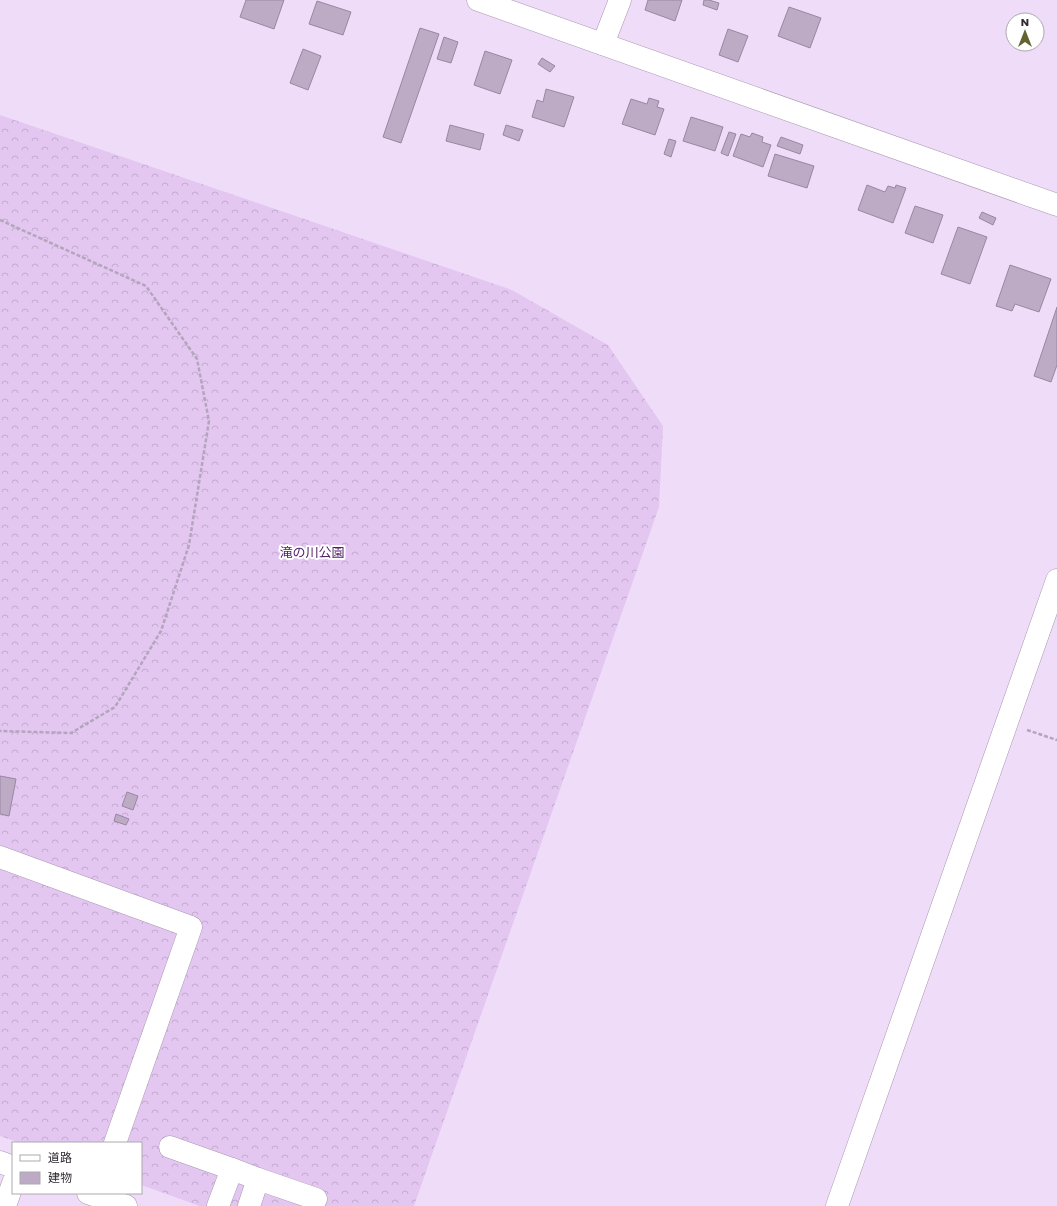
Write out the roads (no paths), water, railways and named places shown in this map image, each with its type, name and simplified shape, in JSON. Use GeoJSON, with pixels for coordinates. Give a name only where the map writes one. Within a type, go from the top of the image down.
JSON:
{"type":"FeatureCollection","features":[{"type":"Feature","properties":{"kind":"street"},"geometry":{"type":"LineString","coordinates":[[478,0],[1057,205]]}},
{"type":"Feature","properties":{"kind":"street"},"geometry":{"type":"LineString","coordinates":[[603,44],[620,0]]}},
{"type":"Feature","properties":{"kind":"street"},"geometry":{"type":"LineString","coordinates":[[837,1206],[1057,580]]}},
{"type":"Feature","properties":{"kind":"street"},"geometry":{"type":"LineString","coordinates":[[0,857],[192,928],[115,1142]]}},
{"type":"Feature","properties":{"kind":"street"},"geometry":{"type":"LineString","coordinates":[[170,1147],[316,1199]]}},
{"type":"Feature","properties":{"kind":"street"},"geometry":{"type":"LineString","coordinates":[[0,1162],[12,1167]]}},
{"type":"Feature","properties":{"kind":"street"},"geometry":{"type":"LineString","coordinates":[[218,1206],[232,1169]]}},
{"type":"Feature","properties":{"kind":"street"},"geometry":{"type":"LineString","coordinates":[[249,1206],[258,1179]]}},
{"type":"Feature","properties":{"kind":"street"},"geometry":{"type":"LineString","coordinates":[[5,1206],[12,1186]]}},
{"type":"Feature","properties":{"kind":"street"},"geometry":{"type":"LineString","coordinates":[[94,1194],[126,1206]]}},
{"type":"Feature","properties":{"kind":"park label","name":"滝の川公園"},"geometry":{"type":"Point","coordinates":[312,552]}}]}
